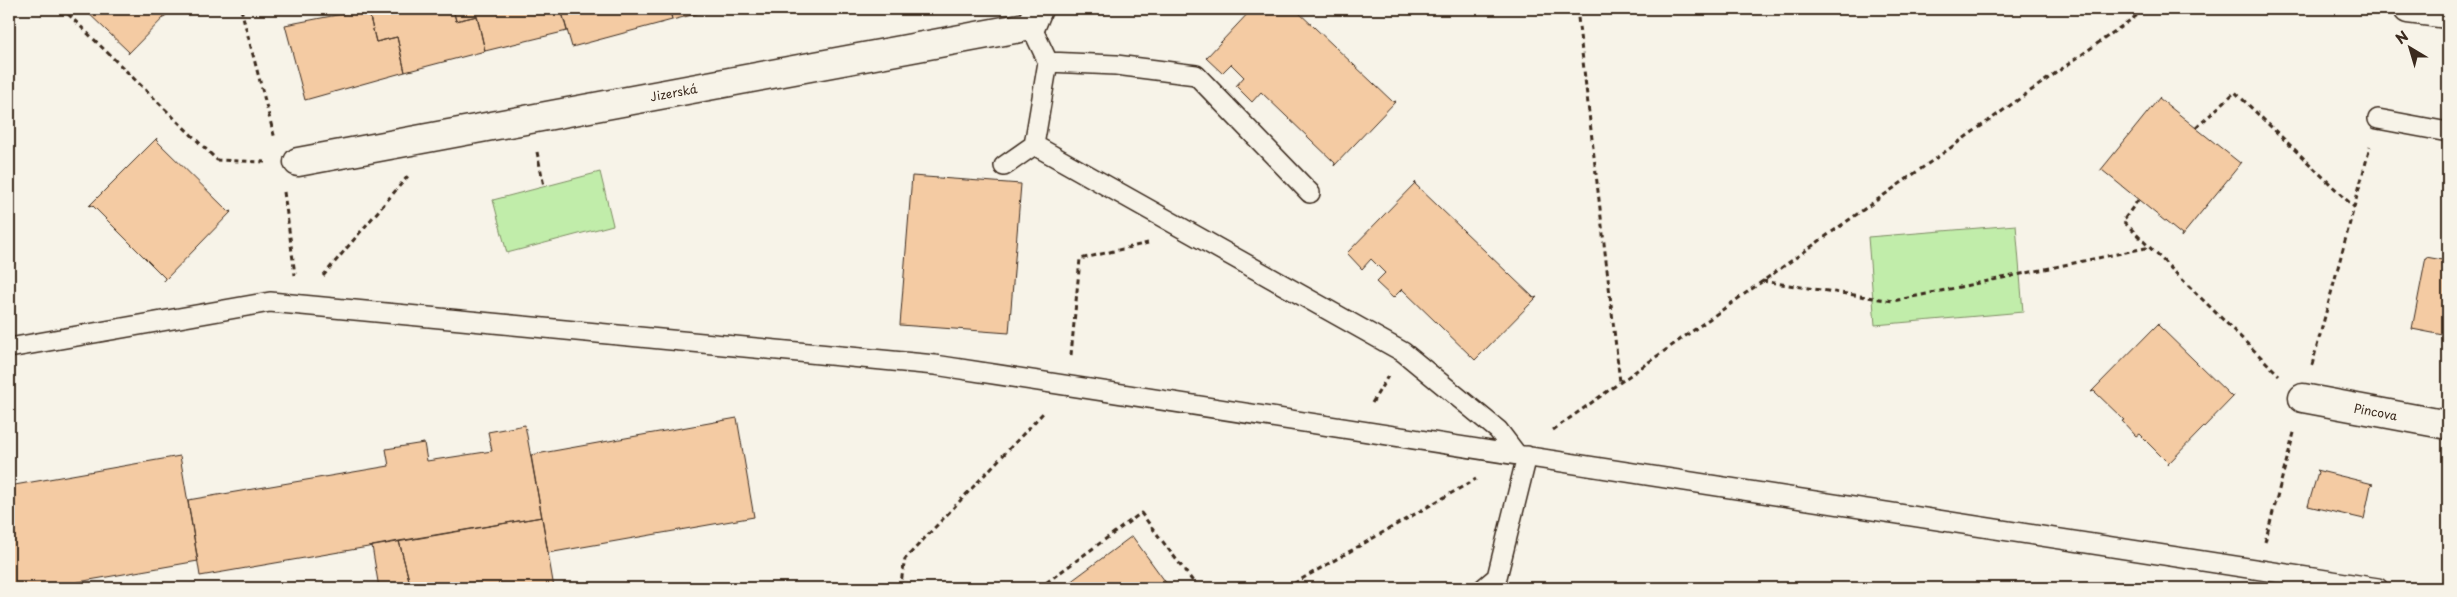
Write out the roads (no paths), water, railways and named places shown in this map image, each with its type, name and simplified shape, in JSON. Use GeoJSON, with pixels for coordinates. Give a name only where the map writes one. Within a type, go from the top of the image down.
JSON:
{"type":"FeatureCollection","features":[{"type":"Feature","properties":{"kind":"street"},"geometry":{"type":"LineString","coordinates":[[2408,9],[2448,14]]}},
{"type":"Feature","properties":{"kind":"street","name":"Jizerská"},"geometry":{"type":"LineString","coordinates":[[290,162],[444,135],[1034,17]]}},
{"type":"Feature","properties":{"kind":"street","name":"Pincova"},"geometry":{"type":"LineString","coordinates":[[2303,398],[2448,425]]}},
{"type":"Feature","properties":{"kind":"lane"},"geometry":{"type":"LineString","coordinates":[[1004,166],[1034,145],[1048,62],[1034,17]]}},
{"type":"Feature","properties":{"kind":"lane"},"geometry":{"type":"LineString","coordinates":[[1048,62],[1116,65],[1196,75],[1310,193]]}},
{"type":"Feature","properties":{"kind":"lane"},"geometry":{"type":"LineString","coordinates":[[2378,120],[2448,132]]}},
{"type":"Feature","properties":{"kind":"lane"},"geometry":{"type":"LineString","coordinates":[[1034,145],[1402,352],[1498,430],[1522,456]]}},
{"type":"Feature","properties":{"kind":"lane"},"geometry":{"type":"LineString","coordinates":[[9,348],[270,302],[935,364],[2378,588]]}},
{"type":"Feature","properties":{"kind":"lane"},"geometry":{"type":"LineString","coordinates":[[1484,588],[1497,577],[1522,456]]}}]}
